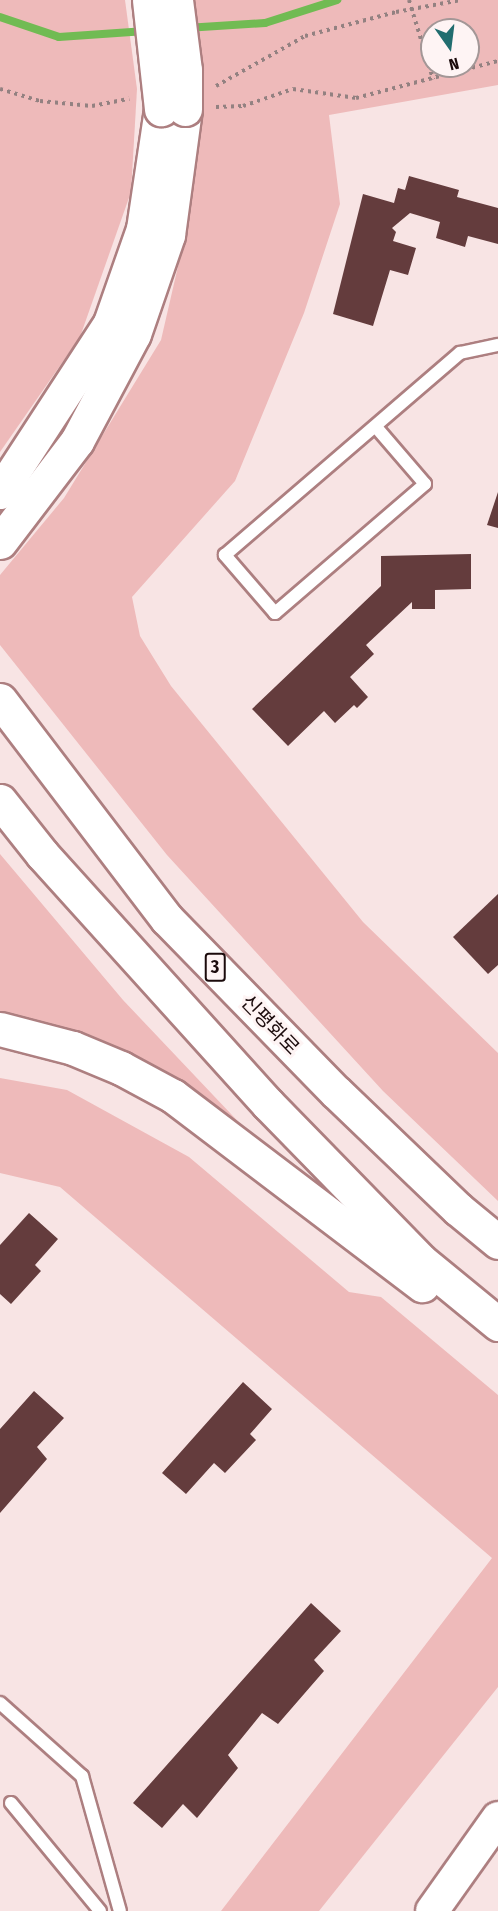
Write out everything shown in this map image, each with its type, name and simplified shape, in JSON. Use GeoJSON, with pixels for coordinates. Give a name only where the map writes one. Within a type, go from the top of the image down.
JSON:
{"type":"FeatureCollection","features":[{"type":"Feature","properties":{"kind":"highway"},"geometry":{"type":"LineString","coordinates":[[0,542],[77,441],[134,334],[168,236],[178,102],[149,0]]}},
{"type":"Feature","properties":{"kind":"highway"},"geometry":{"type":"LineString","coordinates":[[0,492],[110,323],[143,229],[185,70],[176,0]]}},
{"type":"Feature","properties":{"kind":"highway","name":"신평화로"},"geometry":{"type":"LineString","coordinates":[[0,700],[167,919],[336,1092],[458,1209],[498,1242]]}},
{"type":"Feature","properties":{"kind":"highway"},"geometry":{"type":"LineString","coordinates":[[0,801],[42,854],[414,1268],[498,1338]]}},
{"type":"Feature","properties":{"kind":"highway"},"geometry":{"type":"LineString","coordinates":[[0,1029],[73,1048],[121,1068],[173,1096],[414,1268],[498,1324]]}},
{"type":"Feature","properties":{"kind":"street"},"geometry":{"type":"LineString","coordinates":[[432,1911],[498,1818]]}},
{"type":"Feature","properties":{"kind":"lane"},"geometry":{"type":"LineString","coordinates":[[376,427],[425,484],[275,613],[225,555],[460,353],[498,345]]}},
{"type":"Feature","properties":{"kind":"lane"},"geometry":{"type":"LineString","coordinates":[[0,1703],[82,1776],[120,1911]]}},
{"type":"Feature","properties":{"kind":"lane"},"geometry":{"type":"LineString","coordinates":[[11,1803],[100,1911]]}},
{"type":"Feature","properties":{"kind":"path"},"geometry":{"type":"LineString","coordinates":[[409,0],[433,79]]}},
{"type":"Feature","properties":{"kind":"path"},"geometry":{"type":"LineString","coordinates":[[178,102],[305,36],[396,12],[461,0]]}},
{"type":"Feature","properties":{"kind":"path"},"geometry":{"type":"LineString","coordinates":[[0,89],[40,100],[92,106],[178,102],[243,106],[292,89],[356,98],[498,61]]}},
{"type":"Feature","properties":{"kind":"shaded area"},"geometry":{"type":"Polygon","coordinates":[[[0,0],[125,0],[137,89],[131,192],[80,337],[0,452],[0,0]]]}},
{"type":"Feature","properties":{"kind":"shaded area"},"geometry":{"type":"Polygon","coordinates":[[[187,0],[498,0],[498,85],[329,115],[340,204],[304,313],[235,481],[132,597],[140,636],[171,686],[363,922],[498,1053],[498,1201],[383,1091],[167,855],[0,645],[0,575],[64,498],[161,340],[182,249],[194,156],[187,0]]]}},
{"type":"Feature","properties":{"kind":"shaded area"},"geometry":{"type":"Polygon","coordinates":[[[0,854],[123,1000],[249,1133],[0,1021],[0,854]]]}},
{"type":"Feature","properties":{"kind":"shaded area"},"geometry":{"type":"Polygon","coordinates":[[[0,1078],[67,1090],[189,1157],[349,1292],[381,1297],[498,1395],[498,1687],[319,1911],[221,1911],[492,1558],[60,1187],[0,1173],[0,1078]]]}},
{"type":"Feature","properties":{"kind":"building"},"geometry":{"type":"Polygon","coordinates":[[[409,176],[459,190],[457,197],[498,208],[498,244],[468,236],[465,247],[436,238],[440,222],[410,213],[392,228],[396,232],[393,241],[416,248],[408,275],[390,270],[373,326],[333,314],[363,194],[394,203],[398,188],[405,190],[409,176]]]}},
{"type":"Feature","properties":{"kind":"building"},"geometry":{"type":"Polygon","coordinates":[[[498,492],[498,528],[487,525],[498,492]]]}},
{"type":"Feature","properties":{"kind":"building"},"geometry":{"type":"Polygon","coordinates":[[[471,554],[471,589],[435,590],[435,609],[412,609],[412,602],[366,645],[374,654],[350,677],[368,697],[357,708],[354,705],[335,723],[324,711],[288,746],[252,709],[381,586],[381,556],[471,554]]]}},
{"type":"Feature","properties":{"kind":"building"},"geometry":{"type":"Polygon","coordinates":[[[498,894],[498,965],[488,974],[453,937],[498,894]]]}},
{"type":"Feature","properties":{"kind":"building"},"geometry":{"type":"Polygon","coordinates":[[[29,1213],[58,1239],[35,1265],[41,1271],[11,1304],[0,1294],[0,1245],[29,1213]]]}},
{"type":"Feature","properties":{"kind":"building"},"geometry":{"type":"Polygon","coordinates":[[[243,1382],[272,1409],[250,1434],[256,1440],[225,1473],[214,1463],[186,1494],[162,1473],[243,1382]]]}},
{"type":"Feature","properties":{"kind":"building"},"geometry":{"type":"Polygon","coordinates":[[[34,1391],[64,1418],[37,1447],[47,1459],[0,1513],[0,1429],[34,1391]]]}},
{"type":"Feature","properties":{"kind":"building"},"geometry":{"type":"Polygon","coordinates":[[[311,1603],[341,1631],[314,1660],[324,1671],[278,1724],[262,1713],[228,1755],[238,1768],[197,1818],[183,1804],[162,1828],[133,1803],[311,1603]]]}},
{"type":"Feature","properties":{"kind":"waterway"},"geometry":{"type":"LineString","coordinates":[[186,28],[265,23],[337,0]]}},
{"type":"Feature","properties":{"kind":"waterway"},"geometry":{"type":"LineString","coordinates":[[0,17],[59,37],[146,31]]}}]}
